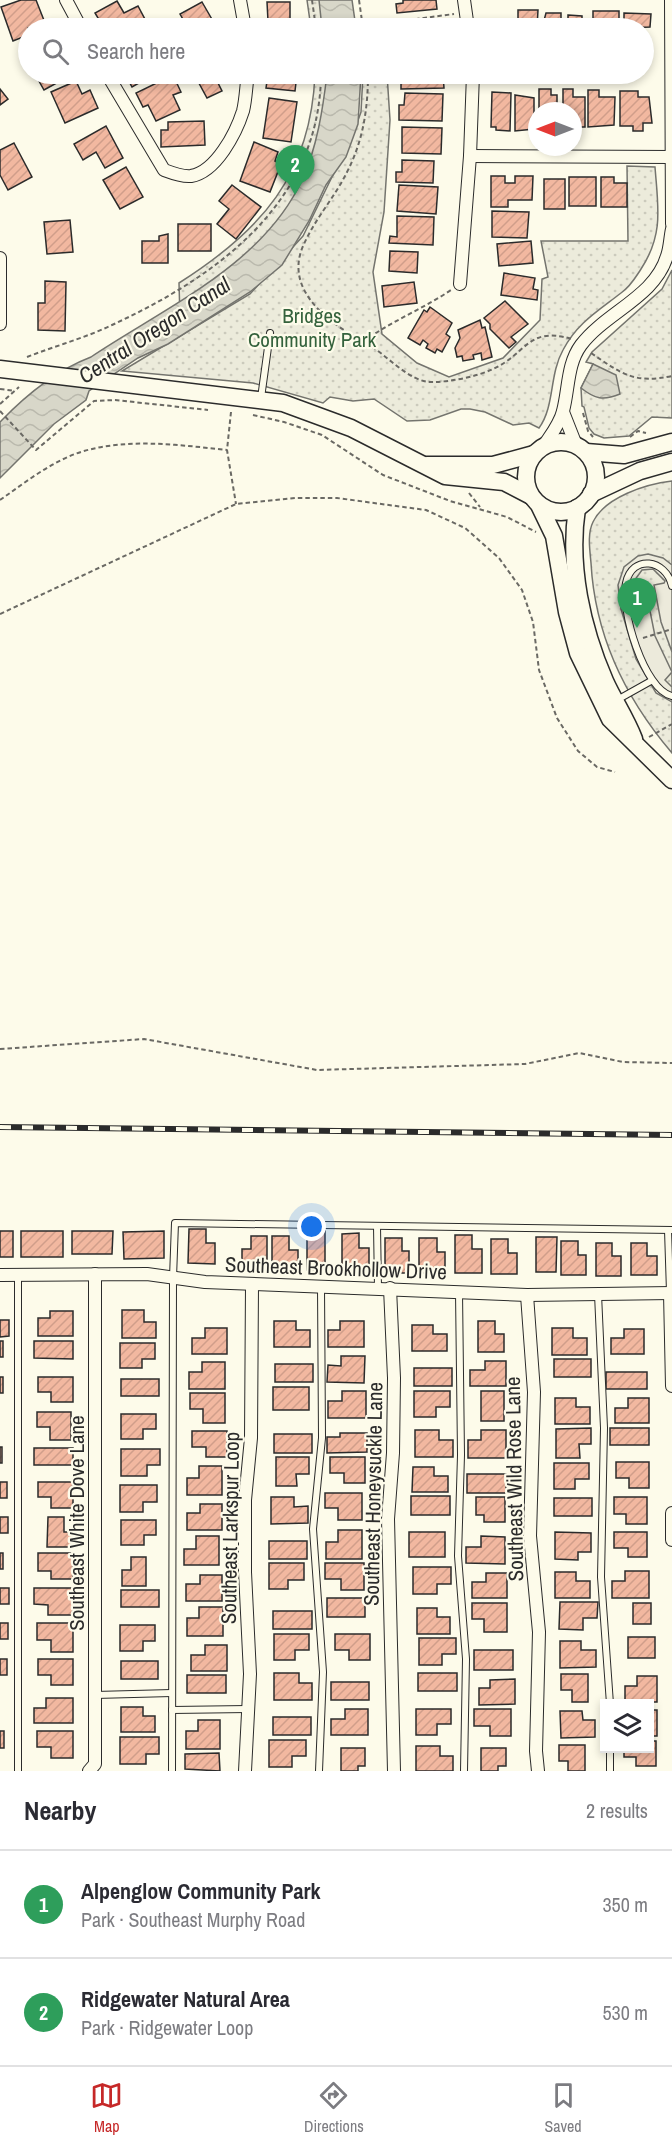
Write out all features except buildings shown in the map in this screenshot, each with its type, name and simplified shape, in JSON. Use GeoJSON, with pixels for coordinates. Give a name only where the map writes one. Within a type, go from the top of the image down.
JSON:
{"type":"FeatureCollection","features":[{"type":"Feature","properties":{"kind":"main road"},"geometry":{"type":"LineString","coordinates":[[0,369],[234,395],[283,403],[319,414],[445,476],[504,482],[558,512],[577,508],[591,494],[640,471],[672,462]]}},
{"type":"Feature","properties":{"kind":"main road"},"geometry":{"type":"LineString","coordinates":[[426,465],[493,465],[538,451],[554,442],[581,449],[624,455],[672,442]]}},
{"type":"Feature","properties":{"kind":"main road"},"geometry":{"type":"LineString","coordinates":[[581,449],[596,472],[591,494]]}},
{"type":"Feature","properties":{"kind":"main road"},"geometry":{"type":"LineString","coordinates":[[538,451],[526,475],[535,500],[554,536],[567,612],[579,653],[610,719],[672,780]]}},
{"type":"Feature","properties":{"kind":"main road"},"geometry":{"type":"LineString","coordinates":[[577,508],[573,530],[581,607],[592,648],[606,683],[637,746]]}},
{"type":"Feature","properties":{"kind":"street"},"geometry":{"type":"LineString","coordinates":[[66,0],[76,18]]}},
{"type":"Feature","properties":{"kind":"street"},"geometry":{"type":"LineString","coordinates":[[240,0],[243,18]]}},
{"type":"Feature","properties":{"kind":"street"},"geometry":{"type":"LineString","coordinates":[[671,0],[672,224]]}},
{"type":"Feature","properties":{"kind":"street"},"geometry":{"type":"LineString","coordinates":[[113,84],[164,170],[178,175],[192,176],[207,169],[230,139],[243,111],[247,84]]}},
{"type":"Feature","properties":{"kind":"street"},"geometry":{"type":"LineString","coordinates":[[459,284],[470,156],[472,84]]}},
{"type":"Feature","properties":{"kind":"street"},"geometry":{"type":"LineString","coordinates":[[470,156],[671,157]]}},
{"type":"Feature","properties":{"kind":"street"},"geometry":{"type":"LineString","coordinates":[[538,451],[563,412],[570,369],[581,345],[602,322],[645,290],[658,274],[667,257],[672,229]]}},
{"type":"Feature","properties":{"kind":"street"},"geometry":{"type":"LineString","coordinates":[[0,258],[0,324]]}},
{"type":"Feature","properties":{"kind":"street"},"geometry":{"type":"LineString","coordinates":[[563,412],[581,449]]}},
{"type":"Feature","properties":{"kind":"street","name":"Southeast Brookhollow Drive"},"geometry":{"type":"LineString","coordinates":[[0,1275],[96,1274],[252,1285],[527,1295],[671,1293]]}},
{"type":"Feature","properties":{"kind":"street","name":"Southeast White Dove Lane"},"geometry":{"type":"LineString","coordinates":[[89,1771],[95,1764],[96,1274]]}},
{"type":"Feature","properties":{"kind":"street","name":"Southeast Larkspur Loop"},"geometry":{"type":"LineString","coordinates":[[245,1771],[250,1674],[245,1552],[250,1438],[252,1285]]}},
{"type":"Feature","properties":{"kind":"street","name":"Southeast Honeysuckle Lane"},"geometry":{"type":"LineString","coordinates":[[384,1288],[394,1388],[393,1453],[388,1519],[394,1771]]}},
{"type":"Feature","properties":{"kind":"street"},"geometry":{"type":"LineString","coordinates":[[671,1293],[672,1386]]}},
{"type":"Feature","properties":{"kind":"street","name":"Southeast Wild Rose Lane"},"geometry":{"type":"LineString","coordinates":[[527,1295],[534,1392],[530,1536],[539,1632],[538,1771]]}},
{"type":"Feature","properties":{"kind":"street"},"geometry":{"type":"LineString","coordinates":[[672,1513],[672,1540]]}},
{"type":"Feature","properties":{"kind":"lane"},"geometry":{"type":"LineString","coordinates":[[261,399],[270,333]]}},
{"type":"Feature","properties":{"kind":"lane"},"geometry":{"type":"LineString","coordinates":[[672,586],[664,569],[655,564],[642,564],[632,569],[626,581],[624,595],[635,641],[651,681],[660,691],[672,696]]}},
{"type":"Feature","properties":{"kind":"lane"},"geometry":{"type":"LineString","coordinates":[[616,700],[651,681]]}},
{"type":"Feature","properties":{"kind":"lane"},"geometry":{"type":"LineString","coordinates":[[172,1771],[175,1223],[670,1230],[671,1293]]}},
{"type":"Feature","properties":{"kind":"lane"},"geometry":{"type":"LineString","coordinates":[[377,1226],[384,1288]]}},
{"type":"Feature","properties":{"kind":"lane"},"geometry":{"type":"LineString","coordinates":[[18,1274],[18,1771]]}},
{"type":"Feature","properties":{"kind":"lane"},"geometry":{"type":"LineString","coordinates":[[319,1771],[323,1672],[314,1529],[322,1438],[321,1287]]}},
{"type":"Feature","properties":{"kind":"lane"},"geometry":{"type":"LineString","coordinates":[[459,1292],[461,1455],[458,1556],[466,1659],[465,1771]]}},
{"type":"Feature","properties":{"kind":"lane"},"geometry":{"type":"LineString","coordinates":[[598,1294],[604,1428],[601,1577],[610,1699]]}},
{"type":"Feature","properties":{"kind":"lane"},"geometry":{"type":"LineString","coordinates":[[95,1695],[172,1693]]}},
{"type":"Feature","properties":{"kind":"lane"},"geometry":{"type":"LineString","coordinates":[[172,1710],[248,1709]]}},
{"type":"Feature","properties":{"kind":"lane"},"geometry":{"type":"LineString","coordinates":[[610,1753],[610,1771]]}},
{"type":"Feature","properties":{"kind":"path"},"geometry":{"type":"LineString","coordinates":[[312,0],[315,18]]}},
{"type":"Feature","properties":{"kind":"path"},"geometry":{"type":"LineString","coordinates":[[359,0],[362,18]]}},
{"type":"Feature","properties":{"kind":"path"},"geometry":{"type":"LineString","coordinates":[[407,18],[465,6]]}},
{"type":"Feature","properties":{"kind":"path"},"geometry":{"type":"LineString","coordinates":[[26,357],[112,325],[156,302],[228,258],[252,236],[285,194],[303,161],[315,122],[320,84]]}},
{"type":"Feature","properties":{"kind":"path"},"geometry":{"type":"LineString","coordinates":[[368,84],[366,121],[358,148],[332,200],[304,242],[297,264],[300,281],[309,300],[320,312],[363,342],[379,350],[417,380],[431,382],[492,370],[534,337],[544,334],[571,339],[622,375],[635,379],[672,376]]}},
{"type":"Feature","properties":{"kind":"path"},"geometry":{"type":"LineString","coordinates":[[363,342],[383,327],[433,302],[459,284]]}},
{"type":"Feature","properties":{"kind":"path"},"geometry":{"type":"LineString","coordinates":[[0,404],[23,384]]}},
{"type":"Feature","properties":{"kind":"path"},"geometry":{"type":"LineString","coordinates":[[0,389],[15,391]]}},
{"type":"Feature","properties":{"kind":"path"},"geometry":{"type":"LineString","coordinates":[[234,395],[227,450],[236,504]]}},
{"type":"Feature","properties":{"kind":"path"},"geometry":{"type":"LineString","coordinates":[[0,411],[36,450],[94,401],[115,400],[208,410]]}},
{"type":"Feature","properties":{"kind":"path"},"geometry":{"type":"LineString","coordinates":[[220,411],[238,413]]}},
{"type":"Feature","properties":{"kind":"path"},"geometry":{"type":"LineString","coordinates":[[583,412],[588,431],[601,440]]}},
{"type":"Feature","properties":{"kind":"path"},"geometry":{"type":"LineString","coordinates":[[246,414],[284,422],[322,435],[383,475],[450,501],[507,517],[538,534]]}},
{"type":"Feature","properties":{"kind":"path"},"geometry":{"type":"LineString","coordinates":[[625,440],[638,431]]}},
{"type":"Feature","properties":{"kind":"path"},"geometry":{"type":"LineString","coordinates":[[0,500],[44,469],[83,452],[123,444],[170,444],[227,450]]}},
{"type":"Feature","properties":{"kind":"path"},"geometry":{"type":"LineString","coordinates":[[0,614],[236,504],[295,498],[348,500],[426,510],[465,528],[499,558],[522,590],[532,622],[538,670],[557,718],[578,751],[597,767],[615,772]]}},
{"type":"Feature","properties":{"kind":"path"},"geometry":{"type":"LineString","coordinates":[[635,641],[672,629]]}},
{"type":"Feature","properties":{"kind":"path"},"geometry":{"type":"LineString","coordinates":[[637,746],[672,724]]}},
{"type":"Feature","properties":{"kind":"path"},"geometry":{"type":"LineString","coordinates":[[0,1049],[144,1039],[317,1070],[525,1064],[579,1053],[623,1062],[672,1064]]}},
{"type":"Feature","properties":{"kind":"green space"},"geometry":{"type":"Polygon","coordinates":[[[307,0],[337,0],[339,18],[310,18],[307,0]]]}},
{"type":"Feature","properties":{"kind":"green space"},"geometry":{"type":"Polygon","coordinates":[[[314,84],[341,84],[311,197],[180,318],[179,283],[234,243],[257,221],[276,197],[292,171],[304,142],[314,84]]]}},
{"type":"Feature","properties":{"kind":"green space","name":"Bridges Community Park"},"geometry":{"type":"Polygon","coordinates":[[[362,84],[388,84],[390,120],[384,212],[373,272],[382,334],[417,363],[449,377],[503,358],[540,320],[542,279],[548,277],[541,241],[628,241],[627,166],[655,167],[658,220],[648,256],[628,288],[589,318],[575,332],[563,350],[556,370],[548,410],[539,428],[529,423],[513,425],[485,412],[470,409],[461,409],[430,420],[407,421],[374,399],[353,401],[330,397],[323,403],[253,383],[122,371],[250,294],[303,236],[353,134],[361,112],[362,84]]]}},
{"type":"Feature","properties":{"kind":"green space"},"geometry":{"type":"Polygon","coordinates":[[[672,270],[672,418],[652,417],[629,436],[604,438],[594,434],[589,428],[582,406],[581,388],[593,364],[586,362],[592,352],[662,289],[672,270]]]}},
{"type":"Feature","properties":{"kind":"green space"},"geometry":{"type":"Polygon","coordinates":[[[672,481],[672,753],[640,710],[615,665],[599,616],[589,542],[593,522],[607,505],[627,493],[650,485],[672,481]]]}},
{"type":"Feature","properties":{"kind":"shaded area"},"geometry":{"type":"Polygon","coordinates":[[[648,554],[663,558],[672,565],[672,652],[661,622],[654,585],[665,581],[653,569],[642,570],[634,581],[637,586],[645,586],[655,636],[672,672],[665,680],[672,687],[672,702],[656,693],[636,659],[621,609],[618,585],[624,567],[638,556],[648,554]]]}},
{"type":"Feature","properties":{"kind":"water"},"geometry":{"type":"Polygon","coordinates":[[[319,0],[352,0],[355,18],[321,18],[319,0]]]}},
{"type":"Feature","properties":{"kind":"water","name":"Central Oregon Canal"},"geometry":{"type":"Polygon","coordinates":[[[326,84],[360,84],[358,124],[346,157],[326,185],[309,221],[282,265],[250,292],[168,344],[138,358],[89,391],[86,400],[54,424],[0,478],[0,422],[10,412],[54,376],[91,357],[209,282],[263,237],[285,210],[302,180],[312,155],[326,84]]]}},
{"type":"Feature","properties":{"kind":"water"},"geometry":{"type":"Polygon","coordinates":[[[593,364],[616,375],[620,394],[609,398],[599,398],[581,388],[593,364]]]}},
{"type":"Feature","properties":{"kind":"railway"},"geometry":{"type":"LineString","coordinates":[[0,1127],[672,1135]]}},
{"type":"Feature","properties":{"kind":"place","name":"Ridgewater Natural Area"},"geometry":{"type":"Point","coordinates":[295,195]}},
{"type":"Feature","properties":{"kind":"place","name":"Alpenglow Community Park"},"geometry":{"type":"Point","coordinates":[637,628]}}]}
